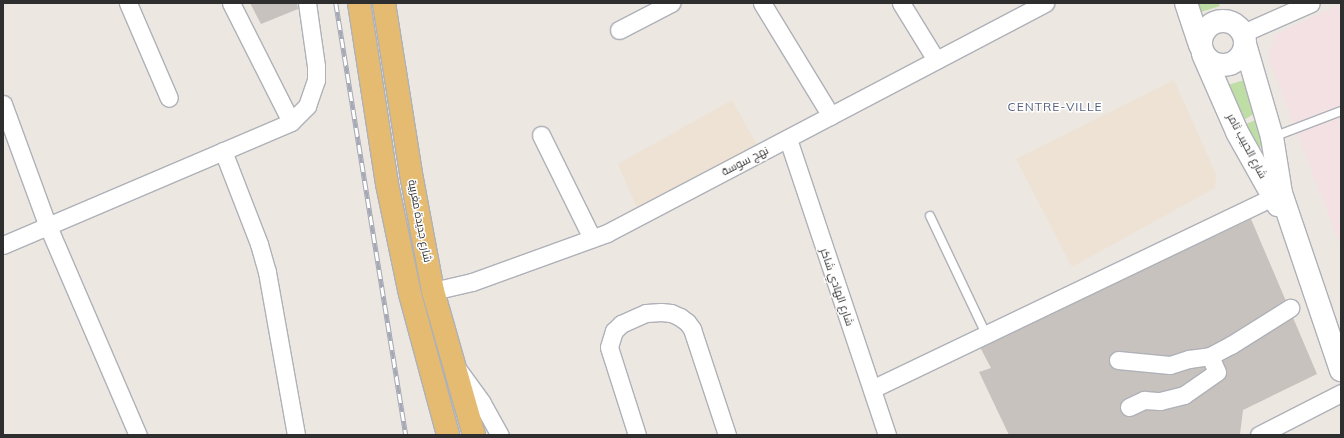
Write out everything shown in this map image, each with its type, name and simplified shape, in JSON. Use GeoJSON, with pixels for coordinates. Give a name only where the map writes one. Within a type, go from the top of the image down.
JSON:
{"type":"FeatureCollection","features":[{"type":"Feature","properties":{"kind":"main road"},"geometry":{"type":"LineString","coordinates":[[358,3],[390,200],[410,294],[448,435]]}},
{"type":"Feature","properties":{"kind":"main road","name":"شارع جديدة مغربية"},"geometry":{"type":"LineString","coordinates":[[384,3],[412,180],[433,290],[474,435]]}},
{"type":"Feature","properties":{"kind":"main road","name":"شارع الحبيب ثامر"},"geometry":{"type":"LineString","coordinates":[[1186,3],[1202,50],[1237,132],[1277,194],[1296,235],[1341,370]]}},
{"type":"Feature","properties":{"kind":"main road","name":"شارع الحبيب ثامر"},"geometry":{"type":"LineString","coordinates":[[1228,3],[1242,34],[1272,137],[1277,194]]}},
{"type":"Feature","properties":{"kind":"main road"},"geometry":{"type":"LineString","coordinates":[[1218,21],[1228,21],[1242,34],[1242,56],[1233,63],[1223,66],[1212,63],[1202,50],[1202,35],[1210,24],[1218,21]]}},
{"type":"Feature","properties":{"kind":"street"},"geometry":{"type":"LineString","coordinates":[[128,3],[169,98]]}},
{"type":"Feature","properties":{"kind":"street"},"geometry":{"type":"LineString","coordinates":[[231,3],[291,122]]}},
{"type":"Feature","properties":{"kind":"street"},"geometry":{"type":"LineString","coordinates":[[3,244],[47,224],[291,122],[307,106],[316,80],[316,66],[307,3]]}},
{"type":"Feature","properties":{"kind":"street"},"geometry":{"type":"LineString","coordinates":[[619,30],[671,3]]}},
{"type":"Feature","properties":{"kind":"street"},"geometry":{"type":"LineString","coordinates":[[762,3],[831,116]]}},
{"type":"Feature","properties":{"kind":"street"},"geometry":{"type":"LineString","coordinates":[[901,3],[936,60]]}},
{"type":"Feature","properties":{"kind":"street","name":"نهج سوسة"},"geometry":{"type":"LineString","coordinates":[[433,290],[472,282],[607,233],[1045,3]]}},
{"type":"Feature","properties":{"kind":"street"},"geometry":{"type":"LineString","coordinates":[[1242,34],[1311,3]]}},
{"type":"Feature","properties":{"kind":"street"},"geometry":{"type":"LineString","coordinates":[[3,104],[47,224],[138,435]]}},
{"type":"Feature","properties":{"kind":"street"},"geometry":{"type":"LineString","coordinates":[[541,135],[592,238]]}},
{"type":"Feature","properties":{"kind":"street","name":"شارع الهادي شاكر"},"geometry":{"type":"LineString","coordinates":[[788,139],[872,389],[889,434]]}},
{"type":"Feature","properties":{"kind":"street"},"geometry":{"type":"LineString","coordinates":[[223,151],[267,272],[296,435]]}},
{"type":"Feature","properties":{"kind":"street"},"geometry":{"type":"LineString","coordinates":[[872,389],[1277,194]]}},
{"type":"Feature","properties":{"kind":"street"},"geometry":{"type":"LineString","coordinates":[[1118,360],[1170,365],[1189,359],[1210,356],[1231,345],[1290,308]]}},
{"type":"Feature","properties":{"kind":"street"},"geometry":{"type":"LineString","coordinates":[[637,435],[609,347],[614,331],[621,324],[646,313],[661,312],[671,313],[680,317],[687,322],[692,329],[727,435]]}},
{"type":"Feature","properties":{"kind":"street"},"geometry":{"type":"LineString","coordinates":[[1129,406],[1144,400],[1160,401],[1184,395],[1217,372],[1210,356]]}},
{"type":"Feature","properties":{"kind":"street"},"geometry":{"type":"LineString","coordinates":[[454,364],[482,403],[500,435]]}},
{"type":"Feature","properties":{"kind":"street"},"geometry":{"type":"LineString","coordinates":[[1259,435],[1341,393]]}},
{"type":"Feature","properties":{"kind":"lane"},"geometry":{"type":"LineString","coordinates":[[1272,137],[1341,111]]}},
{"type":"Feature","properties":{"kind":"lane"},"geometry":{"type":"LineString","coordinates":[[930,216],[986,334]]}},
{"type":"Feature","properties":{"kind":"shaded area"},"geometry":{"type":"Polygon","coordinates":[[[1341,4],[1341,248],[1268,56],[1276,34],[1341,4]]]}},
{"type":"Feature","properties":{"kind":"shaded area"},"geometry":{"type":"Polygon","coordinates":[[[1174,80],[1216,174],[1215,188],[1072,267],[1016,159],[1174,80]]]}},
{"type":"Feature","properties":{"kind":"shaded area"},"geometry":{"type":"Polygon","coordinates":[[[732,100],[757,145],[637,208],[618,164],[732,100]]]}},
{"type":"Feature","properties":{"kind":"green space"},"geometry":{"type":"Polygon","coordinates":[[[1198,3],[1218,3],[1220,6],[1201,12],[1198,3]]]}},
{"type":"Feature","properties":{"kind":"green space"},"geometry":{"type":"Polygon","coordinates":[[[1247,79],[1257,112],[1244,120],[1228,85],[1247,79]]]}},
{"type":"Feature","properties":{"kind":"green space"},"geometry":{"type":"Polygon","coordinates":[[[1260,118],[1267,144],[1257,148],[1246,124],[1260,118]]]}},
{"type":"Feature","properties":{"kind":"building"},"geometry":{"type":"Polygon","coordinates":[[[250,3],[297,3],[298,9],[261,24],[250,3]]]}},
{"type":"Feature","properties":{"kind":"building"},"geometry":{"type":"Polygon","coordinates":[[[1251,219],[1317,374],[1243,410],[1240,434],[1237,435],[1009,435],[979,372],[991,368],[980,347],[1251,219]]]}},
{"type":"Feature","properties":{"kind":"railway"},"geometry":{"type":"LineString","coordinates":[[336,3],[406,435]]}},
{"type":"Feature","properties":{"kind":"district","name":"CENTRE-VILLE"},"geometry":{"type":"Point","coordinates":[1055,107]}}]}
